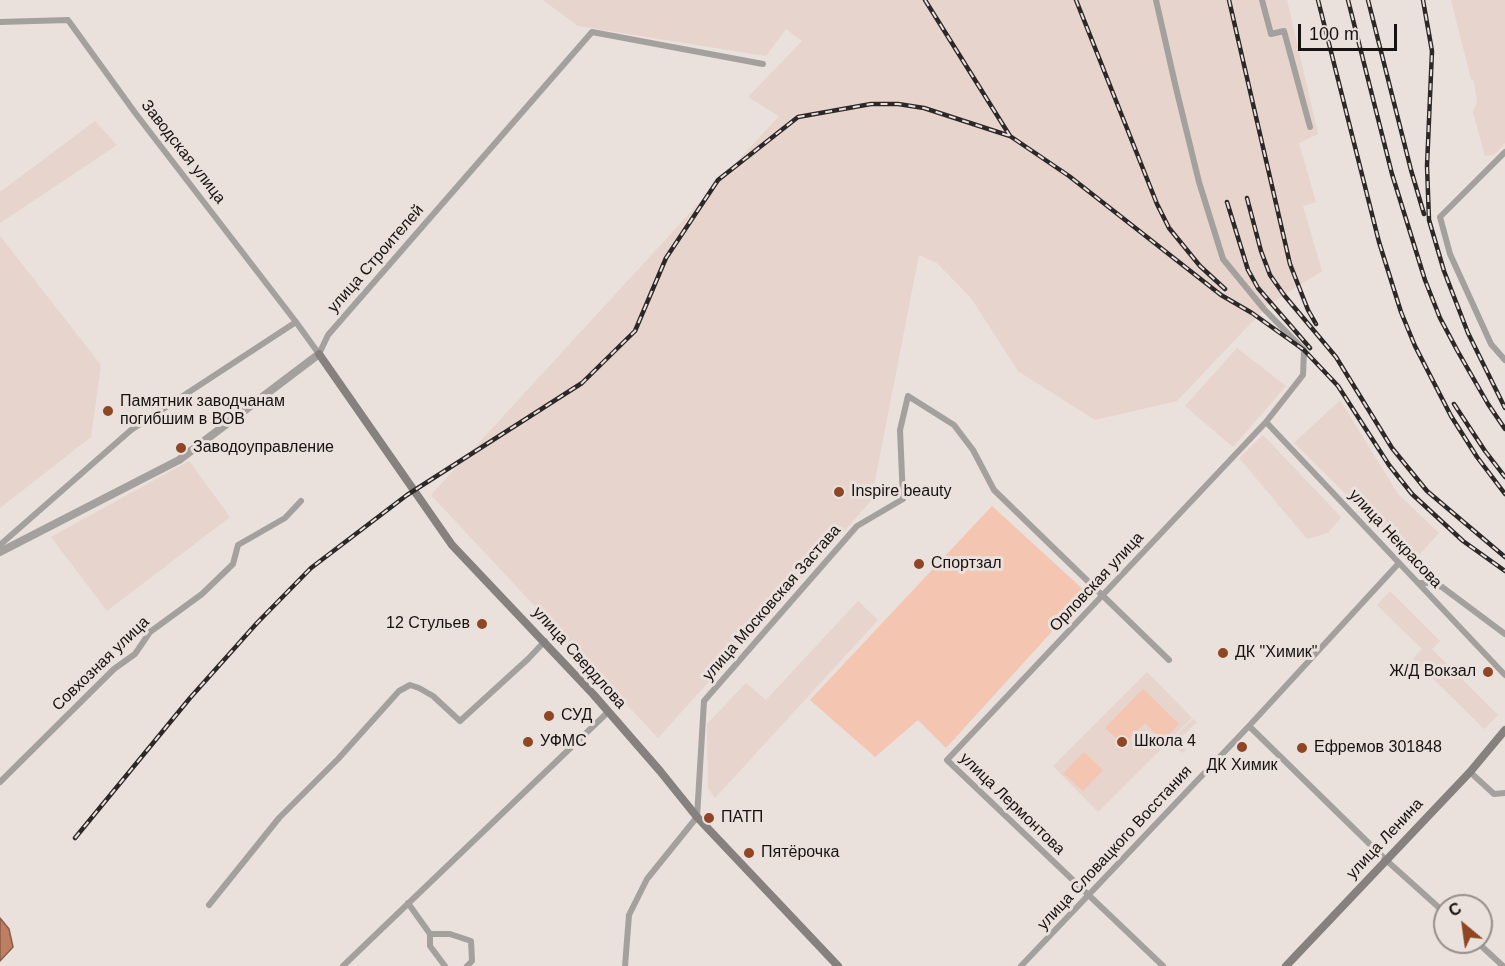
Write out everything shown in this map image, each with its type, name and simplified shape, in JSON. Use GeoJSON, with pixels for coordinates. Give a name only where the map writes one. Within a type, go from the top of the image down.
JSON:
{"type":"FeatureCollection","features":[{"type":"Feature","properties":{"kind":"main road","name":"улица Свердлова"},"geometry":{"type":"LineString","coordinates":[[319,354],[452,545],[545,640],[660,771],[697,817],[838,966]]}},
{"type":"Feature","properties":{"kind":"main road","name":"улица Ленина"},"geometry":{"type":"LineString","coordinates":[[1286,966],[1470,772],[1505,730]]}},
{"type":"Feature","properties":{"kind":"street","name":"Орловская улица"},"geometry":{"type":"LineString","coordinates":[[947,760],[1266,422],[1303,375],[1304,350],[1263,309],[1223,258],[1199,182],[1156,0]]}},
{"type":"Feature","properties":{"kind":"street"},"geometry":{"type":"LineString","coordinates":[[1262,0],[1271,34],[1284,31],[1310,127]]}},
{"type":"Feature","properties":{"kind":"street","name":"Заводская улица"},"geometry":{"type":"LineString","coordinates":[[0,22],[68,20],[136,114],[319,354]]}},
{"type":"Feature","properties":{"kind":"street","name":"улица Строителей"},"geometry":{"type":"LineString","coordinates":[[0,552],[179,460],[319,354],[328,335],[592,32],[764,64]]}},
{"type":"Feature","properties":{"kind":"street"},"geometry":{"type":"LineString","coordinates":[[1505,152],[1440,217],[1450,254],[1491,344],[1505,360]]}},
{"type":"Feature","properties":{"kind":"street"},"geometry":{"type":"LineString","coordinates":[[0,545],[131,430],[296,321]]}},
{"type":"Feature","properties":{"kind":"street","name":"улица Московская Застава"},"geometry":{"type":"LineString","coordinates":[[697,817],[704,701],[857,526],[903,499],[900,430],[908,396],[954,425],[973,450],[994,490],[1102,597]]}},
{"type":"Feature","properties":{"kind":"street","name":"улица Некрасова"},"geometry":{"type":"LineString","coordinates":[[1266,422],[1505,675]]}},
{"type":"Feature","properties":{"kind":"street","name":"Совхозная улица"},"geometry":{"type":"LineString","coordinates":[[0,782],[114,669],[135,654],[150,632],[202,594],[233,564],[238,544],[285,518],[300,501]]}},
{"type":"Feature","properties":{"kind":"street","name":"улица Словацкого Восстания"},"geometry":{"type":"LineString","coordinates":[[1021,966],[1249,726],[1399,563]]}},
{"type":"Feature","properties":{"kind":"street"},"geometry":{"type":"LineString","coordinates":[[1418,583],[1442,587],[1505,634]]}},
{"type":"Feature","properties":{"kind":"street"},"geometry":{"type":"LineString","coordinates":[[1102,597],[1169,660]]}},
{"type":"Feature","properties":{"kind":"street"},"geometry":{"type":"LineString","coordinates":[[209,905],[279,818],[338,759],[399,691],[410,685],[419,688],[433,696],[460,721],[545,640]]}},
{"type":"Feature","properties":{"kind":"street"},"geometry":{"type":"LineString","coordinates":[[343,966],[608,712]]}},
{"type":"Feature","properties":{"kind":"street"},"geometry":{"type":"LineString","coordinates":[[1249,726],[1386,860],[1433,902]]}},
{"type":"Feature","properties":{"kind":"street","name":"улица Лермонтова"},"geometry":{"type":"LineString","coordinates":[[947,760],[1163,966]]}},
{"type":"Feature","properties":{"kind":"street"},"geometry":{"type":"LineString","coordinates":[[1470,772],[1494,794],[1505,793]]}},
{"type":"Feature","properties":{"kind":"street"},"geometry":{"type":"LineString","coordinates":[[625,966],[629,915],[647,879],[697,817]]}},
{"type":"Feature","properties":{"kind":"street"},"geometry":{"type":"LineString","coordinates":[[408,903],[430,934],[430,946],[445,966]]}},
{"type":"Feature","properties":{"kind":"street"},"geometry":{"type":"LineString","coordinates":[[430,934],[450,934],[471,941],[472,961],[466,966]]}},
{"type":"Feature","properties":{"kind":"street"},"geometry":{"type":"LineString","coordinates":[[1490,954],[1503,966]]}},
{"type":"Feature","properties":{"kind":"shaded area"},"geometry":{"type":"Polygon","coordinates":[[[543,0],[1287,0],[1318,134],[1299,143],[1316,202],[1303,206],[1322,271],[1268,305],[1177,401],[1095,420],[1018,371],[971,298],[937,263],[919,255],[871,501],[658,738],[431,495],[779,116],[748,97],[802,41],[786,29],[766,56],[578,26],[543,0]]]}},
{"type":"Feature","properties":{"kind":"shaded area"},"geometry":{"type":"Polygon","coordinates":[[[1451,0],[1505,0],[1505,143],[1495,154],[1485,156],[1473,112],[1477,102],[1474,81],[1471,79],[1451,0]]]}},
{"type":"Feature","properties":{"kind":"shaded area"},"geometry":{"type":"Polygon","coordinates":[[[95,121],[117,145],[0,223],[0,192],[95,121]]]}},
{"type":"Feature","properties":{"kind":"shaded area"},"geometry":{"type":"Polygon","coordinates":[[[0,236],[101,365],[91,437],[0,508],[0,236]]]}},
{"type":"Feature","properties":{"kind":"shaded area"},"geometry":{"type":"Polygon","coordinates":[[[1237,348],[1286,386],[1233,447],[1185,406],[1237,348]]]}},
{"type":"Feature","properties":{"kind":"shaded area"},"geometry":{"type":"Polygon","coordinates":[[[1340,400],[1398,494],[1439,533],[1414,561],[1294,443],[1340,400]]]}},
{"type":"Feature","properties":{"kind":"shaded area"},"geometry":{"type":"Polygon","coordinates":[[[1263,435],[1341,517],[1328,533],[1307,539],[1239,458],[1263,435]]]}},
{"type":"Feature","properties":{"kind":"shaded area"},"geometry":{"type":"Polygon","coordinates":[[[189,461],[230,517],[107,611],[51,537],[189,461]]]}},
{"type":"Feature","properties":{"kind":"shaded area"},"geometry":{"type":"Polygon","coordinates":[[[992,506],[1087,593],[946,748],[918,720],[875,757],[810,700],[992,506]]]}},
{"type":"Feature","properties":{"kind":"shaded area"},"geometry":{"type":"Polygon","coordinates":[[[1390,591],[1440,641],[1432,649],[1498,715],[1484,729],[1413,659],[1422,649],[1377,605],[1390,591]]]}},
{"type":"Feature","properties":{"kind":"shaded area"},"geometry":{"type":"Polygon","coordinates":[[[858,601],[878,620],[715,798],[708,788],[707,724],[746,683],[766,700],[858,601]]]}},
{"type":"Feature","properties":{"kind":"shaded area","name":"Школа 4"},"geometry":{"type":"Polygon","coordinates":[[[1147,672],[1192,718],[1098,812],[1053,766],[1147,672]]]}},
{"type":"Feature","properties":{"kind":"shaded area"},"geometry":{"type":"Polygon","coordinates":[[[1143,689],[1179,724],[1163,741],[1145,723],[1123,745],[1105,728],[1143,689]]]}},
{"type":"Feature","properties":{"kind":"shaded area"},"geometry":{"type":"Polygon","coordinates":[[[1193,719],[1197,722],[1177,741],[1186,750],[1182,753],[1170,741],[1193,719]]]}},
{"type":"Feature","properties":{"kind":"shaded area"},"geometry":{"type":"Polygon","coordinates":[[[1084,752],[1103,770],[1083,791],[1063,773],[1084,752]]]}},
{"type":"Feature","properties":{"kind":"shaded area"},"geometry":{"type":"Polygon","coordinates":[[[0,918],[9,929],[13,947],[0,961],[0,918]]]}},
{"type":"Feature","properties":{"kind":"railway"},"geometry":{"type":"LineString","coordinates":[[925,0],[1010,136]]}},
{"type":"Feature","properties":{"kind":"railway"},"geometry":{"type":"LineString","coordinates":[[1076,0],[1157,204],[1169,228],[1200,266],[1225,289]]}},
{"type":"Feature","properties":{"kind":"railway"},"geometry":{"type":"LineString","coordinates":[[1229,0],[1290,264],[1316,324]]}},
{"type":"Feature","properties":{"kind":"railway"},"geometry":{"type":"LineString","coordinates":[[1318,0],[1379,242],[1401,312],[1415,346],[1451,416],[1477,457],[1505,494]]}},
{"type":"Feature","properties":{"kind":"railway"},"geometry":{"type":"LineString","coordinates":[[1348,0],[1392,174],[1425,280],[1440,318],[1457,350],[1505,429]]}},
{"type":"Feature","properties":{"kind":"railway"},"geometry":{"type":"LineString","coordinates":[[1368,0],[1424,214]]}},
{"type":"Feature","properties":{"kind":"railway"},"geometry":{"type":"LineString","coordinates":[[1423,0],[1432,51],[1427,166],[1429,220],[1444,271],[1468,333],[1505,408]]}},
{"type":"Feature","properties":{"kind":"railway"},"geometry":{"type":"LineString","coordinates":[[75,838],[190,698],[257,623],[311,568],[407,495],[582,383],[635,331],[666,258],[718,180],[798,117],[871,104],[898,104],[924,108],[1010,136],[1069,176],[1221,295],[1252,313],[1304,350],[1338,386],[1389,465],[1412,494],[1463,541],[1505,571]]}},
{"type":"Feature","properties":{"kind":"railway"},"geometry":{"type":"LineString","coordinates":[[1247,198],[1270,275],[1336,357],[1392,448],[1427,491],[1505,557]]}},
{"type":"Feature","properties":{"kind":"railway"},"geometry":{"type":"LineString","coordinates":[[1227,202],[1248,270],[1258,288],[1310,348]]}},
{"type":"Feature","properties":{"kind":"railway"},"geometry":{"type":"LineString","coordinates":[[1454,404],[1505,477]]}},
{"type":"Feature","properties":{"kind":"place","name":"Памятник заводчанам погибшим в ВОВ"},"geometry":{"type":"Point","coordinates":[108,411]}},
{"type":"Feature","properties":{"kind":"place","name":"Заводоуправление"},"geometry":{"type":"Point","coordinates":[181,448]}},
{"type":"Feature","properties":{"kind":"place","name":"Inspire beauty"},"geometry":{"type":"Point","coordinates":[839,492]}},
{"type":"Feature","properties":{"kind":"place","name":"Спортзал"},"geometry":{"type":"Point","coordinates":[919,564]}},
{"type":"Feature","properties":{"kind":"place","name":"12 Стульев"},"geometry":{"type":"Point","coordinates":[482,624]}},
{"type":"Feature","properties":{"kind":"place","name":"ДК \"Химик\""},"geometry":{"type":"Point","coordinates":[1223,653]}},
{"type":"Feature","properties":{"kind":"place","name":"Ж/Д Вокзал"},"geometry":{"type":"Point","coordinates":[1488,672]}},
{"type":"Feature","properties":{"kind":"place","name":"СУД"},"geometry":{"type":"Point","coordinates":[549,716]}},
{"type":"Feature","properties":{"kind":"place","name":"УФМС"},"geometry":{"type":"Point","coordinates":[528,742]}},
{"type":"Feature","properties":{"kind":"place","name":"Школа 4"},"geometry":{"type":"Point","coordinates":[1122,742]}},
{"type":"Feature","properties":{"kind":"place","name":"ДК Химик"},"geometry":{"type":"Point","coordinates":[1242,747]}},
{"type":"Feature","properties":{"kind":"place","name":"Ефремов 301848"},"geometry":{"type":"Point","coordinates":[1302,748]}},
{"type":"Feature","properties":{"kind":"place","name":"ПАТП"},"geometry":{"type":"Point","coordinates":[709,818]}},
{"type":"Feature","properties":{"kind":"place","name":"Пятёрочка"},"geometry":{"type":"Point","coordinates":[749,853]}}]}
